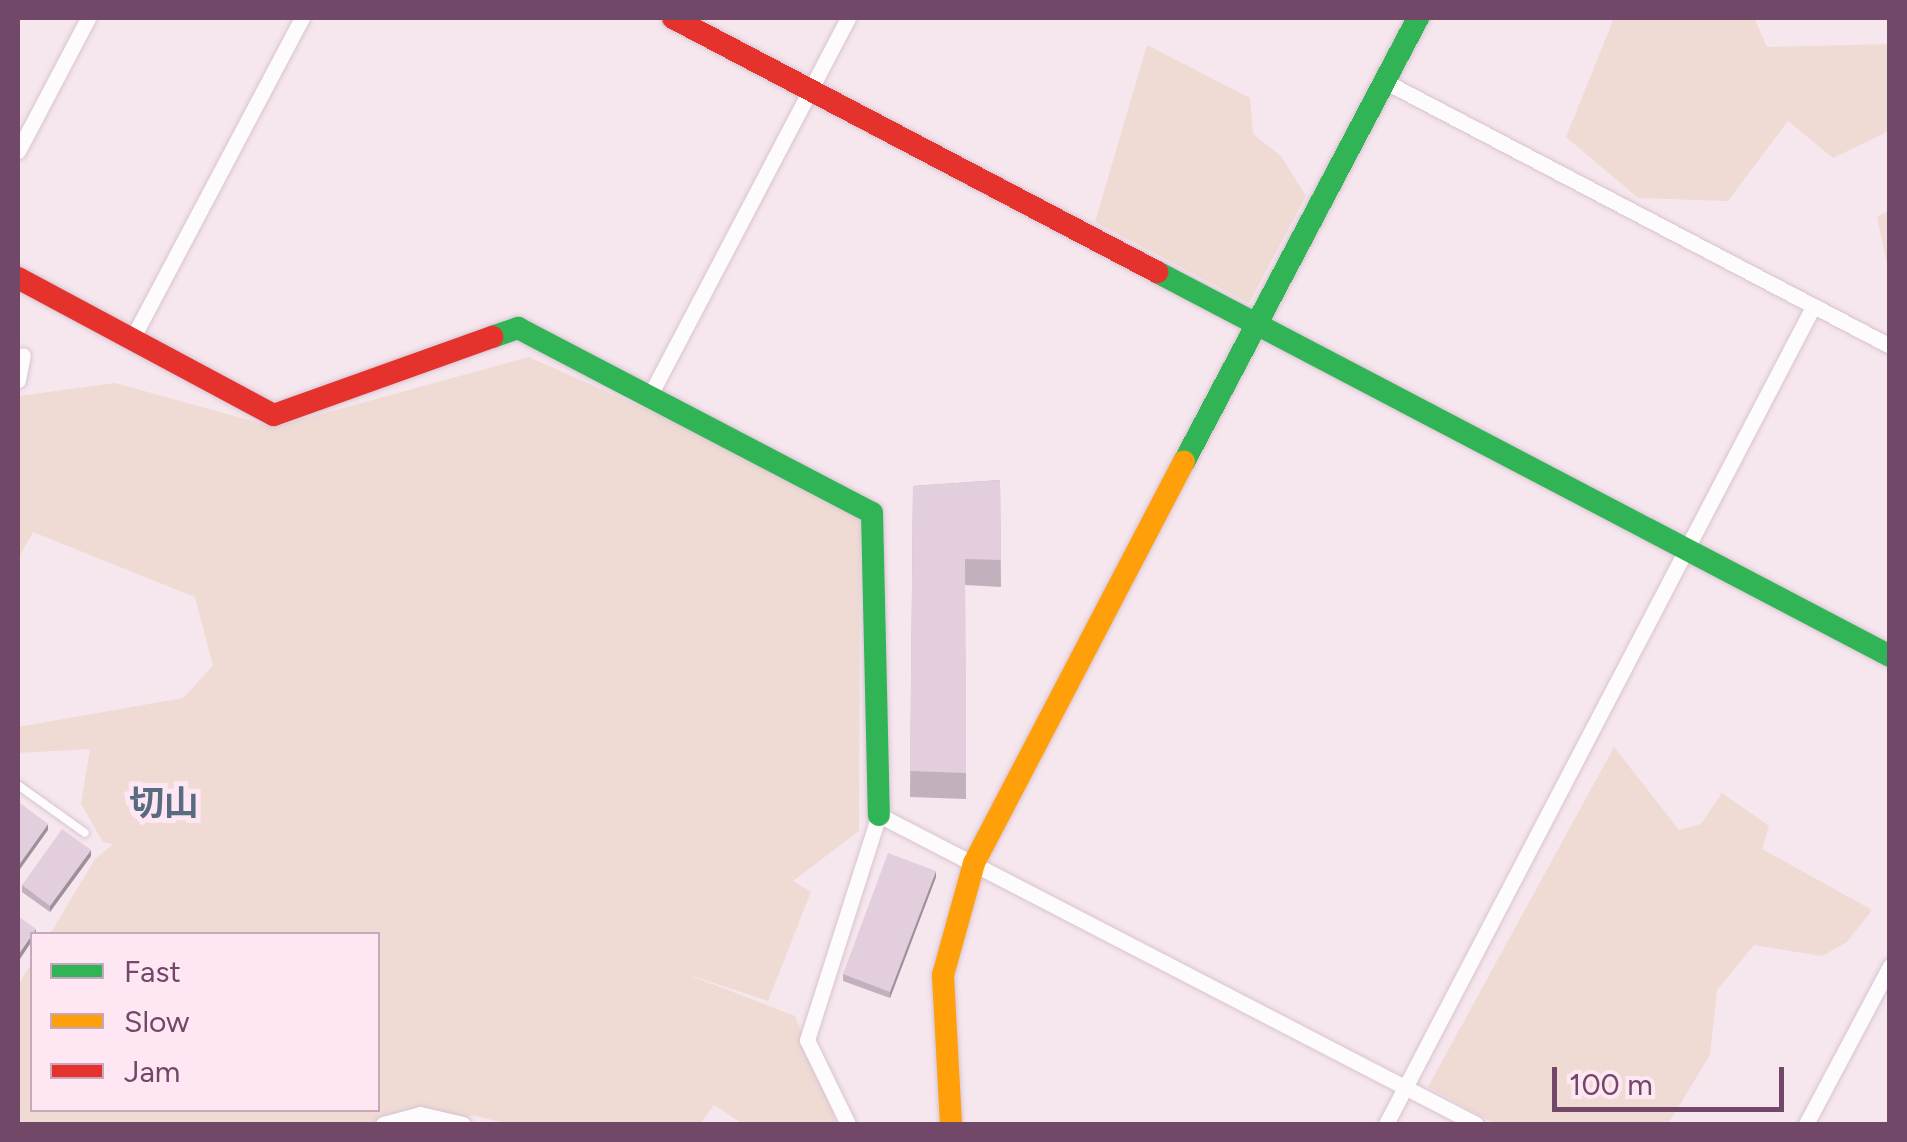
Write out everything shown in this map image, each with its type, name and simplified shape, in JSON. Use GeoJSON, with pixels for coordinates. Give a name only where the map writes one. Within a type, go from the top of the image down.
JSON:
{"type":"FeatureCollection","features":[{"type":"Feature","properties":{"kind":"street"},"geometry":{"type":"LineString","coordinates":[[18,151],[88,18]]}},
{"type":"Feature","properties":{"kind":"street"},"geometry":{"type":"LineString","coordinates":[[132,339],[302,18]]}},
{"type":"Feature","properties":{"kind":"street"},"geometry":{"type":"LineString","coordinates":[[673,18],[1890,656]]}},
{"type":"Feature","properties":{"kind":"street"},"geometry":{"type":"LineString","coordinates":[[649,397],[848,18]]}},
{"type":"Feature","properties":{"kind":"street"},"geometry":{"type":"LineString","coordinates":[[951,1124],[943,1068],[942,975],[974,863],[1418,18]]}},
{"type":"Feature","properties":{"kind":"street"},"geometry":{"type":"LineString","coordinates":[[1384,82],[1890,346]]}},
{"type":"Feature","properties":{"kind":"street"},"geometry":{"type":"LineString","coordinates":[[18,278],[274,415],[518,328],[872,513],[879,814],[807,1040],[848,1124]]}},
{"type":"Feature","properties":{"kind":"street"},"geometry":{"type":"LineString","coordinates":[[1386,1124],[1813,307]]}},
{"type":"Feature","properties":{"kind":"street"},"geometry":{"type":"LineString","coordinates":[[18,380],[22,355]]}},
{"type":"Feature","properties":{"kind":"street"},"geometry":{"type":"LineString","coordinates":[[879,814],[1476,1124]]}},
{"type":"Feature","properties":{"kind":"street"},"geometry":{"type":"LineString","coordinates":[[1806,1124],[1890,966]]}},
{"type":"Feature","properties":{"kind":"street"},"geometry":{"type":"LineString","coordinates":[[383,1124],[420,1114],[462,1124]]}},
{"type":"Feature","properties":{"kind":"lane"},"geometry":{"type":"LineString","coordinates":[[18,786],[86,833]]}},
{"type":"Feature","properties":{"kind":"shaded area"},"geometry":{"type":"Polygon","coordinates":[[[1614,18],[1754,18],[1767,47],[1889,44],[1889,131],[1833,158],[1788,121],[1728,201],[1638,198],[1566,137],[1614,18]]]}},
{"type":"Feature","properties":{"kind":"shaded area"},"geometry":{"type":"Polygon","coordinates":[[[1147,45],[1250,98],[1253,134],[1281,156],[1306,196],[1249,303],[1095,222],[1147,45]]]}},
{"type":"Feature","properties":{"kind":"shaded area"},"geometry":{"type":"Polygon","coordinates":[[[1890,210],[1889,273],[1877,217],[1890,210]]]}},
{"type":"Feature","properties":{"kind":"shaded area"},"geometry":{"type":"Polygon","coordinates":[[[529,357],[805,480],[860,520],[859,831],[793,881],[811,892],[768,1001],[681,972],[795,1016],[837,1124],[743,1124],[714,1105],[700,1124],[508,1124],[473,1115],[452,1124],[18,1124],[18,986],[30,965],[30,1112],[380,1112],[380,932],[51,932],[95,859],[113,844],[103,842],[81,804],[90,749],[18,753],[18,727],[183,698],[213,666],[195,597],[33,532],[18,559],[18,396],[115,383],[274,427],[529,357]]]}},
{"type":"Feature","properties":{"kind":"shaded area"},"geometry":{"type":"Polygon","coordinates":[[[1614,747],[1679,830],[1701,824],[1722,793],[1769,826],[1762,849],[1872,910],[1847,942],[1822,956],[1754,945],[1717,990],[1710,1055],[1668,1124],[1495,1124],[1428,1087],[1614,747]]]}},
{"type":"Feature","properties":{"kind":"building"},"geometry":{"type":"Polygon","coordinates":[[[1000,480],[1001,560],[965,559],[966,773],[910,771],[913,486],[1000,480]]]}},
{"type":"Feature","properties":{"kind":"building"},"geometry":{"type":"Polygon","coordinates":[[[20,803],[48,824],[18,866],[18,806],[20,803]]]}},
{"type":"Feature","properties":{"kind":"building"},"geometry":{"type":"Polygon","coordinates":[[[62,829],[91,850],[50,906],[22,885],[62,829]]]}},
{"type":"Feature","properties":{"kind":"building"},"geometry":{"type":"Polygon","coordinates":[[[888,853],[936,871],[890,992],[843,974],[888,853]]]}},
{"type":"Feature","properties":{"kind":"building"},"geometry":{"type":"Polygon","coordinates":[[[18,916],[36,929],[30,932],[18,955],[18,916]]]}},
{"type":"Feature","properties":{"kind":"traffic: fast"},"geometry":{"type":"LineString","coordinates":[[1184,462],[1418,18]]}},
{"type":"Feature","properties":{"kind":"traffic: fast"},"geometry":{"type":"LineString","coordinates":[[1157,272],[1890,656]]}},
{"type":"Feature","properties":{"kind":"traffic: fast"},"geometry":{"type":"LineString","coordinates":[[492,337],[518,328],[872,513],[879,815]]}},
{"type":"Feature","properties":{"kind":"traffic: slow"},"geometry":{"type":"LineString","coordinates":[[951,1124],[943,975],[974,863],[1184,462]]}},
{"type":"Feature","properties":{"kind":"traffic: jam"},"geometry":{"type":"LineString","coordinates":[[673,18],[1157,272]]}},
{"type":"Feature","properties":{"kind":"traffic: jam"},"geometry":{"type":"LineString","coordinates":[[18,278],[274,415],[492,337]]}},
{"type":"Feature","properties":{"kind":"district","name":"切山"},"geometry":{"type":"Point","coordinates":[164,803]}}]}
